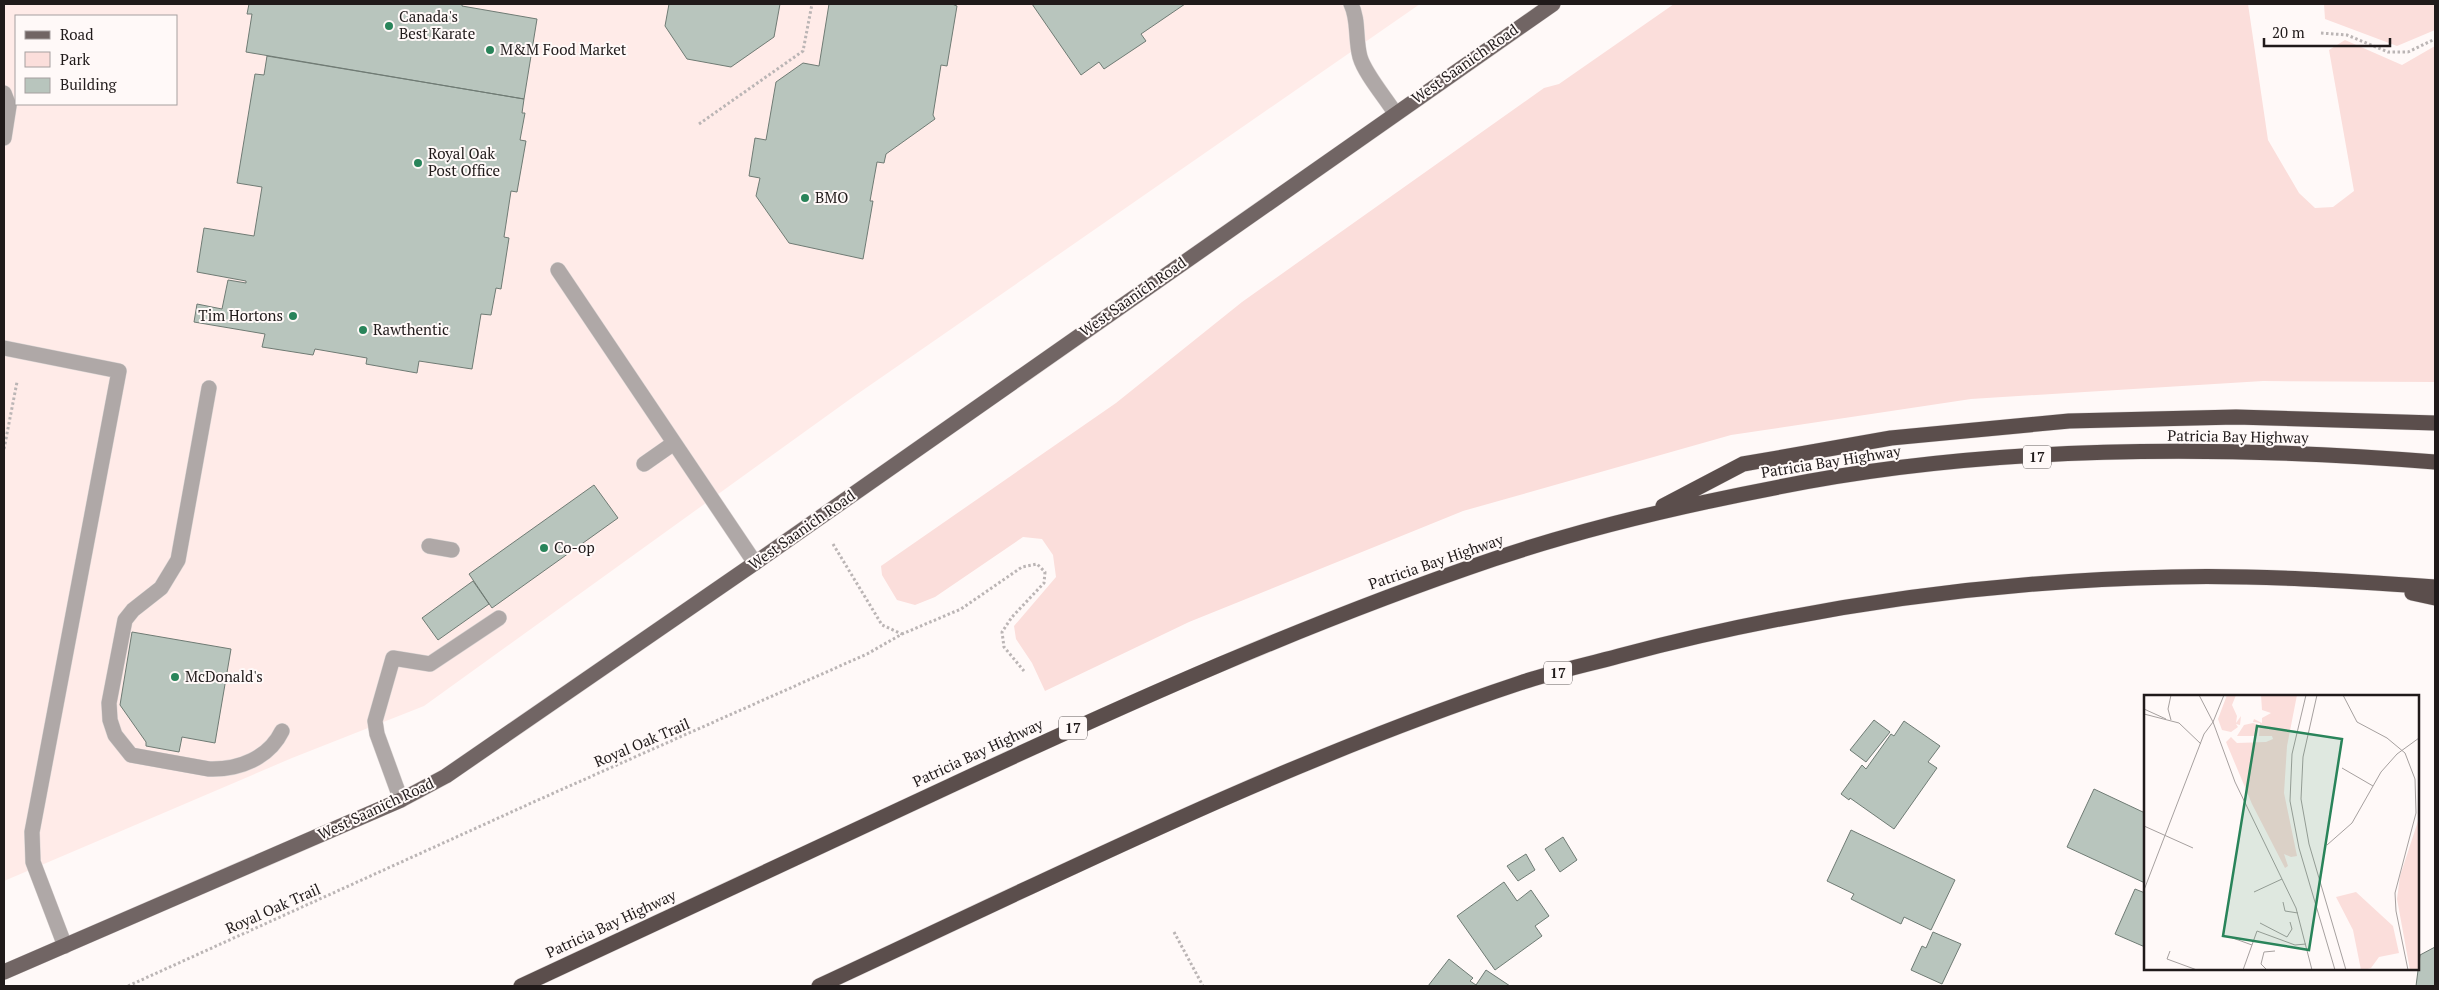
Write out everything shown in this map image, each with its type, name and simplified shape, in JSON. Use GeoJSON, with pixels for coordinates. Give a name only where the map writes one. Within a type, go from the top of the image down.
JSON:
{"type":"FeatureCollection","features":[{"type":"Feature","properties":{"kind":"highway"},"geometry":{"type":"LineString","coordinates":[[1644,516],[1743,464],[1891,438],[2069,421],[2236,418],[2435,423]]}},
{"type":"Feature","properties":{"kind":"highway","name":"Patricia Bay Highway"},"geometry":{"type":"LineString","coordinates":[[521,986],[1130,702],[1390,596],[1498,557],[1644,516],[1782,486],[1907,467],[2051,456],[2183,452],[2377,457],[2435,462]]}},
{"type":"Feature","properties":{"kind":"highway","name":"17"},"geometry":{"type":"LineString","coordinates":[[819,986],[1201,809],[1366,739],[1523,682],[1693,636],[1819,612],[1983,588],[2171,577],[2352,581],[2435,587]]}},
{"type":"Feature","properties":{"kind":"highway"},"geometry":{"type":"LineString","coordinates":[[2352,581],[2435,598]]}},
{"type":"Feature","properties":{"kind":"main road","name":"West Saanich Road"},"geometry":{"type":"LineString","coordinates":[[4,972],[401,800],[446,776],[756,563],[1553,4]]}},
{"type":"Feature","properties":{"kind":"lane"},"geometry":{"type":"LineString","coordinates":[[1351,4],[1355,13],[1355,39],[1361,60],[1395,113]]}},
{"type":"Feature","properties":{"kind":"lane"},"geometry":{"type":"LineString","coordinates":[[4,93],[9,106],[4,138]]}},
{"type":"Feature","properties":{"kind":"lane"},"geometry":{"type":"LineString","coordinates":[[558,270],[756,563]]}},
{"type":"Feature","properties":{"kind":"lane"},"geometry":{"type":"LineString","coordinates":[[4,348],[119,371],[32,832],[33,862],[64,946]]}},
{"type":"Feature","properties":{"kind":"lane"},"geometry":{"type":"LineString","coordinates":[[210,388],[178,560],[161,588],[133,610],[125,620],[109,703],[110,720],[115,735],[131,755],[210,769],[222,769],[252,761],[265,754],[277,741],[282,731]]}},
{"type":"Feature","properties":{"kind":"lane"},"geometry":{"type":"LineString","coordinates":[[644,464],[674,443]]}},
{"type":"Feature","properties":{"kind":"lane"},"geometry":{"type":"LineString","coordinates":[[429,546],[452,550]]}},
{"type":"Feature","properties":{"kind":"lane"},"geometry":{"type":"LineString","coordinates":[[401,800],[377,734],[375,721],[393,658],[430,664],[499,618]]}},
{"type":"Feature","properties":{"kind":"path"},"geometry":{"type":"LineString","coordinates":[[699,124],[803,51],[812,4]]}},
{"type":"Feature","properties":{"kind":"path"},"geometry":{"type":"LineString","coordinates":[[2322,33],[2347,35],[2388,52],[2408,52],[2435,39]]}},
{"type":"Feature","properties":{"kind":"path"},"geometry":{"type":"LineString","coordinates":[[4,449],[15,398],[20,351]]}},
{"type":"Feature","properties":{"kind":"path","name":"Royal Oak Trail"},"geometry":{"type":"LineString","coordinates":[[128,986],[538,800],[867,654],[902,634],[961,609],[1022,567],[1037,564],[1045,572],[1044,583],[1012,618],[1002,632],[1004,647],[1024,671]]}},
{"type":"Feature","properties":{"kind":"path"},"geometry":{"type":"LineString","coordinates":[[845,566],[882,625],[902,634]]}},
{"type":"Feature","properties":{"kind":"path"},"geometry":{"type":"LineString","coordinates":[[1174,932],[1203,986]]}},
{"type":"Feature","properties":{"kind":"shaded area"},"geometry":{"type":"Polygon","coordinates":[[[4,4],[1420,4],[853,397],[424,706],[292,758],[4,881],[4,4]]]}},
{"type":"Feature","properties":{"kind":"green space"},"geometry":{"type":"Polygon","coordinates":[[[1674,4],[2248,4],[2268,140],[2299,193],[2315,208],[2333,207],[2354,191],[2329,50],[2345,40],[2402,65],[2435,46],[2435,382],[2263,381],[1971,399],[1731,435],[1463,511],[1189,622],[1045,691],[1032,663],[1016,639],[1014,626],[1056,577],[1053,555],[1042,539],[1023,537],[935,597],[915,605],[897,600],[882,575],[881,566],[1116,403],[1242,302],[1544,88],[1559,84],[1674,4]]]}},
{"type":"Feature","properties":{"kind":"green space"},"geometry":{"type":"Polygon","coordinates":[[[2324,4],[2435,4],[2435,30],[2397,46],[2325,19],[2324,4]]]}},
{"type":"Feature","properties":{"kind":"building"},"geometry":{"type":"Polygon","coordinates":[[[249,4],[462,4],[462,6],[537,19],[524,99],[246,52],[252,14],[247,14],[249,4]]]}},
{"type":"Feature","properties":{"kind":"building"},"geometry":{"type":"Polygon","coordinates":[[[669,4],[780,4],[774,37],[731,67],[687,59],[665,26],[669,4]]]}},
{"type":"Feature","properties":{"kind":"building"},"geometry":{"type":"Polygon","coordinates":[[[829,4],[952,4],[957,6],[947,66],[941,65],[933,115],[935,119],[886,154],[884,163],[877,162],[870,201],[873,201],[863,259],[789,243],[756,196],[760,178],[749,176],[755,138],[766,140],[776,82],[803,63],[819,66],[829,4]]]}},
{"type":"Feature","properties":{"kind":"building"},"geometry":{"type":"Polygon","coordinates":[[[1032,4],[1185,4],[1141,34],[1146,41],[1104,69],[1099,62],[1081,75],[1032,4]]]}},
{"type":"Feature","properties":{"kind":"building"},"geometry":{"type":"Polygon","coordinates":[[[267,56],[524,99],[522,113],[525,113],[520,140],[526,141],[517,192],[511,191],[504,237],[509,238],[501,289],[496,288],[491,315],[481,314],[472,369],[419,361],[417,373],[366,364],[367,358],[315,349],[313,355],[262,347],[265,334],[194,322],[197,304],[222,309],[228,280],[246,283],[246,281],[197,272],[204,228],[254,236],[262,187],[237,183],[255,74],[264,75],[267,56]]]}},
{"type":"Feature","properties":{"kind":"building"},"geometry":{"type":"Polygon","coordinates":[[[594,485],[618,518],[492,608],[469,574],[594,485]]]}},
{"type":"Feature","properties":{"kind":"building"},"geometry":{"type":"Polygon","coordinates":[[[473,581],[489,604],[438,640],[422,618],[473,581]]]}},
{"type":"Feature","properties":{"kind":"building","name":"McDonald's"},"geometry":{"type":"Polygon","coordinates":[[[132,632],[231,649],[215,743],[182,737],[179,752],[146,746],[146,742],[120,705],[132,632]]]}},
{"type":"Feature","properties":{"kind":"building"},"geometry":{"type":"Polygon","coordinates":[[[1874,720],[1890,732],[1866,762],[1850,750],[1874,720]]]}},
{"type":"Feature","properties":{"kind":"building"},"geometry":{"type":"Polygon","coordinates":[[[1904,721],[1940,746],[1928,762],[1937,768],[1894,829],[1850,798],[1849,800],[1841,794],[1862,765],[1866,769],[1891,734],[1894,736],[1904,721]]]}},
{"type":"Feature","properties":{"kind":"building"},"geometry":{"type":"Polygon","coordinates":[[[2094,789],[2144,813],[2144,883],[2067,847],[2094,789]]]}},
{"type":"Feature","properties":{"kind":"building"},"geometry":{"type":"Polygon","coordinates":[[[1851,830],[1955,880],[1931,930],[1904,917],[1901,924],[1851,899],[1854,894],[1827,881],[1851,830]]]}},
{"type":"Feature","properties":{"kind":"building"},"geometry":{"type":"Polygon","coordinates":[[[1563,837],[1577,860],[1560,872],[1545,849],[1563,837]]]}},
{"type":"Feature","properties":{"kind":"building"},"geometry":{"type":"Polygon","coordinates":[[[1526,854],[1535,870],[1518,881],[1507,866],[1526,854]]]}},
{"type":"Feature","properties":{"kind":"building"},"geometry":{"type":"Polygon","coordinates":[[[1504,882],[1517,901],[1531,890],[1549,916],[1535,926],[1542,936],[1495,970],[1457,916],[1504,882]]]}},
{"type":"Feature","properties":{"kind":"building"},"geometry":{"type":"Polygon","coordinates":[[[2135,889],[2144,893],[2144,947],[2115,934],[2135,889]]]}},
{"type":"Feature","properties":{"kind":"building"},"geometry":{"type":"Polygon","coordinates":[[[1933,932],[1961,944],[1942,984],[1911,970],[1922,946],[1926,948],[1933,932]]]}},
{"type":"Feature","properties":{"kind":"building"},"geometry":{"type":"Polygon","coordinates":[[[2435,947],[2435,986],[2416,986],[2420,955],[2435,947]]]}},
{"type":"Feature","properties":{"kind":"building"},"geometry":{"type":"Polygon","coordinates":[[[1449,959],[1473,978],[1470,981],[1476,985],[1486,970],[1510,986],[1428,986],[1449,959]]]}},
{"type":"Feature","properties":{"kind":"place","name":"Canada's Best Karate"},"geometry":{"type":"Point","coordinates":[389,26]}},
{"type":"Feature","properties":{"kind":"place","name":"M&M Food Market"},"geometry":{"type":"Point","coordinates":[490,50]}},
{"type":"Feature","properties":{"kind":"place","name":"Royal Oak Post Office"},"geometry":{"type":"Point","coordinates":[418,163]}},
{"type":"Feature","properties":{"kind":"place","name":"BMO"},"geometry":{"type":"Point","coordinates":[805,198]}},
{"type":"Feature","properties":{"kind":"place","name":"Tim Hortons"},"geometry":{"type":"Point","coordinates":[293,316]}},
{"type":"Feature","properties":{"kind":"place","name":"Rawthentic"},"geometry":{"type":"Point","coordinates":[363,330]}},
{"type":"Feature","properties":{"kind":"place","name":"Co-op"},"geometry":{"type":"Point","coordinates":[544,548]}},
{"type":"Feature","properties":{"kind":"place","name":"McDonald's"},"geometry":{"type":"Point","coordinates":[175,677]}}]}
